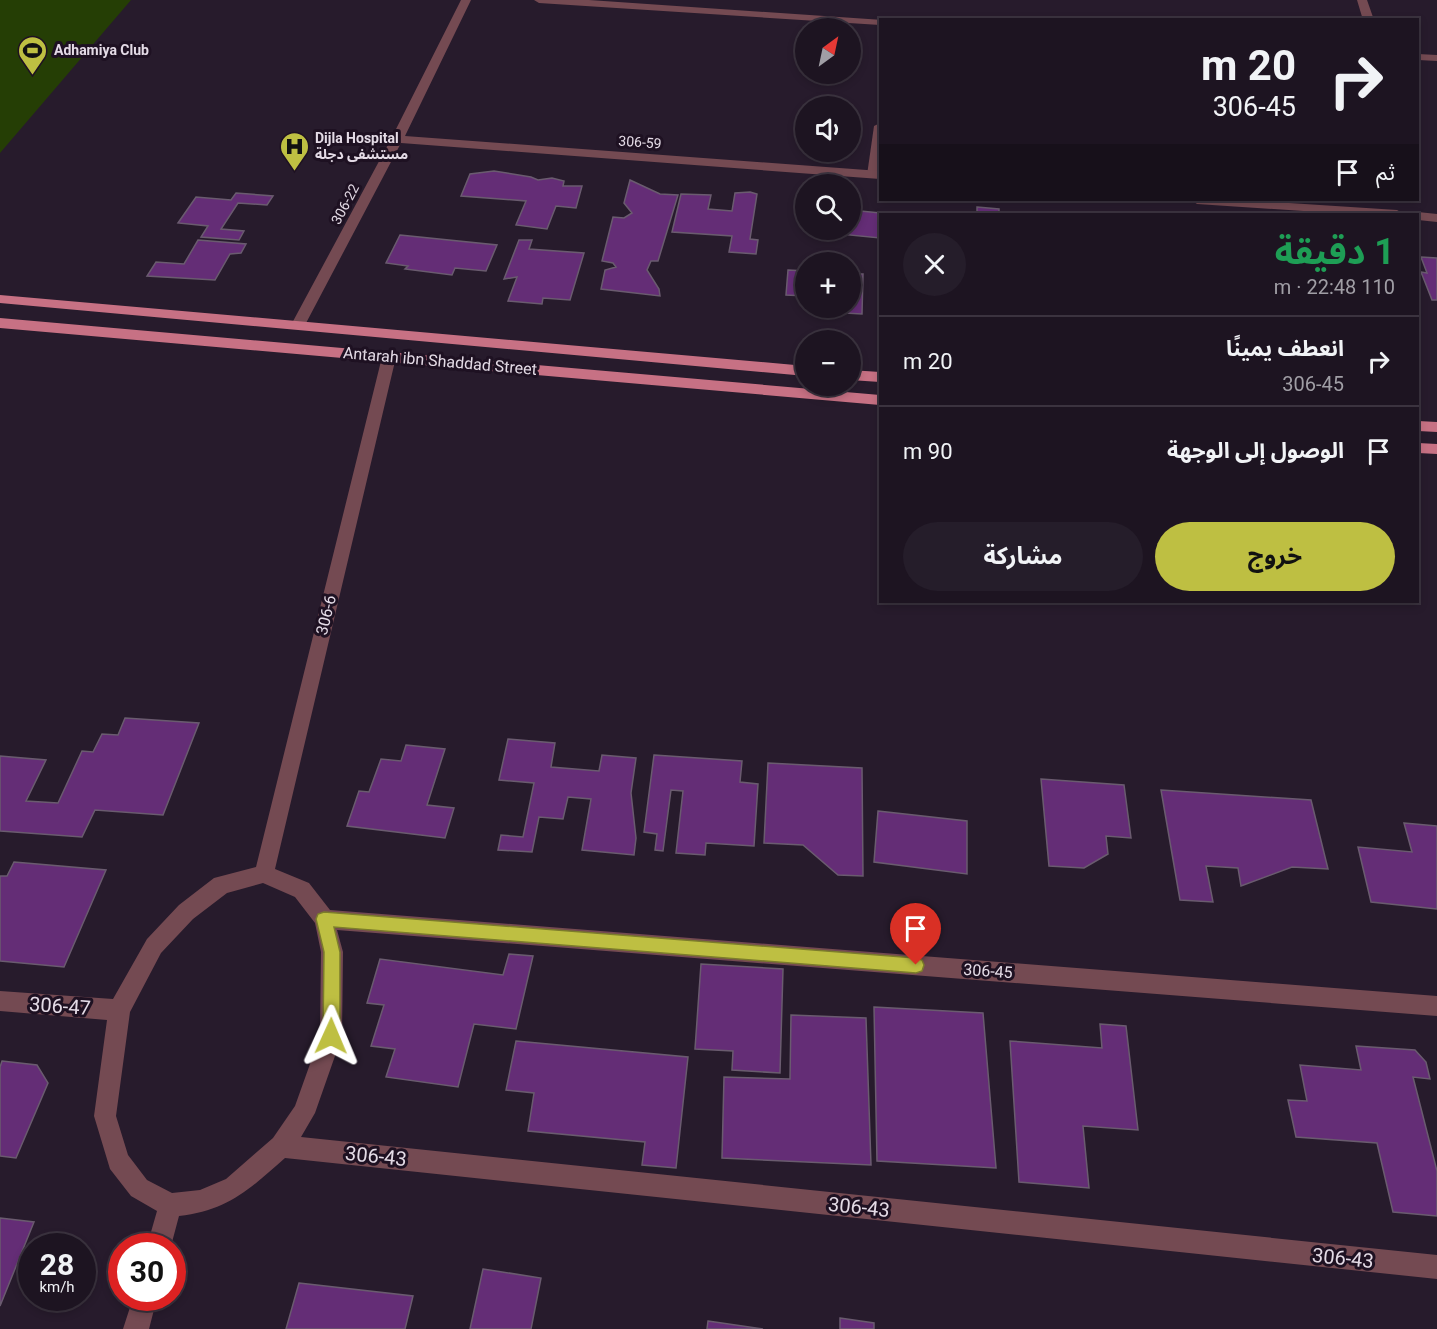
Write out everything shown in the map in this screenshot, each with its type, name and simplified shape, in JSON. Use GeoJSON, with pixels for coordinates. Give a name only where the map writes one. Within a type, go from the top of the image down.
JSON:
{"type":"FeatureCollection","features":[{"type":"Feature","properties":{"kind":"main road","name":"Antarah ibn Shaddad Street"},"geometry":{"type":"LineString","coordinates":[[0,298],[795,370]]}},
{"type":"Feature","properties":{"kind":"main road","name":"Antarah ibn Shaddad Street"},"geometry":{"type":"LineString","coordinates":[[0,323],[879,400]]}},
{"type":"Feature","properties":{"kind":"main road"},"geometry":{"type":"LineString","coordinates":[[861,376],[879,377]]}},
{"type":"Feature","properties":{"kind":"main road"},"geometry":{"type":"LineString","coordinates":[[1419,426],[1437,427]]}},
{"type":"Feature","properties":{"kind":"main road"},"geometry":{"type":"LineString","coordinates":[[1419,448],[1437,449]]}},
{"type":"Feature","properties":{"kind":"street","name":"306-22"},"geometry":{"type":"LineString","coordinates":[[298,325],[397,139],[466,0]]}},
{"type":"Feature","properties":{"kind":"street"},"geometry":{"type":"LineString","coordinates":[[539,0],[879,22]]}},
{"type":"Feature","properties":{"kind":"street"},"geometry":{"type":"LineString","coordinates":[[1362,0],[1368,18]]}},
{"type":"Feature","properties":{"kind":"street"},"geometry":{"type":"LineString","coordinates":[[1419,57],[1437,58]]}},
{"type":"Feature","properties":{"kind":"street","name":"306-59"},"geometry":{"type":"LineString","coordinates":[[397,139],[876,175]]}},
{"type":"Feature","properties":{"kind":"street"},"geometry":{"type":"LineString","coordinates":[[1231,201],[1384,213]]}},
{"type":"Feature","properties":{"kind":"street"},"geometry":{"type":"LineString","coordinates":[[1419,216],[1437,218]]}},
{"type":"Feature","properties":{"kind":"street","name":"306-6"},"geometry":{"type":"LineString","coordinates":[[264,874],[389,357]]}},
{"type":"Feature","properties":{"kind":"street"},"geometry":{"type":"LineString","coordinates":[[264,874],[302,890],[324,919],[332,952],[331,1036],[304,1113],[281,1146],[234,1187],[201,1202],[170,1205],[139,1188],[118,1161],[105,1116],[119,1010],[154,946],[186,912],[221,885],[264,874]]}},
{"type":"Feature","properties":{"kind":"street","name":"306-45"},"geometry":{"type":"LineString","coordinates":[[324,919],[1437,1006]]}},
{"type":"Feature","properties":{"kind":"street","name":"306-47"},"geometry":{"type":"LineString","coordinates":[[0,1001],[119,1010]]}},
{"type":"Feature","properties":{"kind":"street","name":"306-43"},"geometry":{"type":"LineString","coordinates":[[281,1146],[1437,1268]]}},
{"type":"Feature","properties":{"kind":"street"},"geometry":{"type":"LineString","coordinates":[[162,1233],[170,1205]]}},
{"type":"Feature","properties":{"kind":"street"},"geometry":{"type":"LineString","coordinates":[[136,1329],[141,1311]]}},
{"type":"Feature","properties":{"kind":"lane"},"geometry":{"type":"LineString","coordinates":[[876,175],[879,126]]}},
{"type":"Feature","properties":{"kind":"green space","name":"Adhamiya Club"},"geometry":{"type":"Polygon","coordinates":[[[0,0],[131,0],[0,153],[0,0]]]}},
{"type":"Feature","properties":{"kind":"building"},"geometry":{"type":"Polygon","coordinates":[[[494,171],[538,180],[552,178],[564,181],[563,186],[582,186],[576,208],[556,206],[547,229],[516,225],[526,201],[461,196],[470,174],[494,171]]]}},
{"type":"Feature","properties":{"kind":"building"},"geometry":{"type":"Polygon","coordinates":[[[630,180],[660,194],[678,195],[658,261],[651,261],[647,270],[659,289],[660,296],[601,289],[605,270],[616,267],[613,263],[602,261],[613,217],[624,218],[632,213],[624,203],[630,180]]]}},
{"type":"Feature","properties":{"kind":"building"},"geometry":{"type":"Polygon","coordinates":[[[236,193],[273,196],[267,205],[238,203],[221,229],[244,231],[239,240],[201,237],[208,226],[178,223],[196,197],[231,200],[236,193]]]}},
{"type":"Feature","properties":{"kind":"building"},"geometry":{"type":"Polygon","coordinates":[[[735,193],[757,194],[750,239],[758,240],[756,254],[729,252],[732,236],[672,232],[681,194],[711,195],[708,209],[732,211],[735,193]]]}},
{"type":"Feature","properties":{"kind":"building"},"geometry":{"type":"Polygon","coordinates":[[[977,207],[999,209],[999,213],[977,213],[977,207]]]}},
{"type":"Feature","properties":{"kind":"building"},"geometry":{"type":"Polygon","coordinates":[[[861,211],[881,213],[879,238],[861,236],[861,211]]]}},
{"type":"Feature","properties":{"kind":"building"},"geometry":{"type":"Polygon","coordinates":[[[400,235],[497,245],[486,271],[455,268],[452,275],[405,269],[408,266],[386,263],[400,235]]]}},
{"type":"Feature","properties":{"kind":"building"},"geometry":{"type":"Polygon","coordinates":[[[198,240],[246,244],[241,253],[230,254],[215,280],[147,276],[156,262],[184,264],[198,240]]]}},
{"type":"Feature","properties":{"kind":"building"},"geometry":{"type":"Polygon","coordinates":[[[519,240],[532,240],[529,249],[584,253],[570,300],[543,298],[542,304],[508,301],[517,277],[504,279],[519,240]]]}},
{"type":"Feature","properties":{"kind":"building"},"geometry":{"type":"Polygon","coordinates":[[[1421,257],[1437,258],[1437,300],[1432,300],[1421,272],[1427,273],[1421,257]]]}},
{"type":"Feature","properties":{"kind":"building"},"geometry":{"type":"Polygon","coordinates":[[[788,270],[795,270],[795,295],[786,295],[788,270]]]}},
{"type":"Feature","properties":{"kind":"building"},"geometry":{"type":"Polygon","coordinates":[[[861,274],[863,274],[862,314],[861,274]]]}},
{"type":"Feature","properties":{"kind":"building"},"geometry":{"type":"Polygon","coordinates":[[[125,718],[199,723],[163,815],[95,810],[82,837],[0,831],[0,756],[46,760],[26,801],[58,803],[82,751],[93,752],[102,734],[118,735],[125,718]]]}},
{"type":"Feature","properties":{"kind":"building"},"geometry":{"type":"Polygon","coordinates":[[[508,739],[555,743],[551,767],[599,771],[602,755],[636,758],[631,793],[636,838],[634,855],[582,850],[591,799],[568,797],[563,819],[539,817],[532,852],[498,850],[501,835],[523,837],[534,783],[499,780],[508,739]]]}},
{"type":"Feature","properties":{"kind":"building"},"geometry":{"type":"Polygon","coordinates":[[[406,745],[445,749],[427,805],[454,808],[445,838],[347,826],[359,791],[369,792],[381,759],[401,761],[406,745]]]}},
{"type":"Feature","properties":{"kind":"building"},"geometry":{"type":"Polygon","coordinates":[[[654,755],[742,761],[740,782],[758,784],[754,846],[706,843],[705,855],[676,853],[683,791],[671,790],[663,851],[655,850],[657,834],[644,832],[654,755]]]}},
{"type":"Feature","properties":{"kind":"building"},"geometry":{"type":"Polygon","coordinates":[[[768,763],[862,768],[863,876],[838,875],[803,845],[764,843],[768,763]]]}},
{"type":"Feature","properties":{"kind":"building"},"geometry":{"type":"Polygon","coordinates":[[[1041,779],[1124,785],[1131,838],[1106,836],[1108,854],[1084,868],[1049,866],[1041,779]]]}},
{"type":"Feature","properties":{"kind":"building"},"geometry":{"type":"Polygon","coordinates":[[[1161,790],[1311,800],[1328,869],[1292,867],[1241,886],[1238,868],[1206,866],[1213,902],[1180,900],[1161,790]]]}},
{"type":"Feature","properties":{"kind":"building"},"geometry":{"type":"Polygon","coordinates":[[[878,811],[967,821],[967,874],[874,862],[878,811]]]}},
{"type":"Feature","properties":{"kind":"building"},"geometry":{"type":"Polygon","coordinates":[[[1404,823],[1437,826],[1437,909],[1371,902],[1358,847],[1412,852],[1404,823]]]}},
{"type":"Feature","properties":{"kind":"building"},"geometry":{"type":"Polygon","coordinates":[[[14,862],[106,870],[64,967],[0,961],[0,876],[7,876],[14,862]]]}},
{"type":"Feature","properties":{"kind":"building"},"geometry":{"type":"Polygon","coordinates":[[[509,954],[533,956],[516,1029],[474,1024],[458,1087],[386,1077],[395,1049],[371,1046],[384,1005],[367,1003],[380,959],[503,975],[509,954]]]}},
{"type":"Feature","properties":{"kind":"building"},"geometry":{"type":"Polygon","coordinates":[[[701,964],[783,969],[780,1073],[732,1070],[733,1051],[695,1049],[701,964]]]}},
{"type":"Feature","properties":{"kind":"building"},"geometry":{"type":"Polygon","coordinates":[[[874,1007],[983,1013],[996,1168],[877,1161],[874,1007]]]}},
{"type":"Feature","properties":{"kind":"building"},"geometry":{"type":"Polygon","coordinates":[[[791,1015],[866,1018],[871,1165],[722,1158],[724,1077],[790,1079],[791,1015]]]}},
{"type":"Feature","properties":{"kind":"building"},"geometry":{"type":"Polygon","coordinates":[[[1100,1024],[1126,1026],[1138,1130],[1083,1126],[1089,1188],[1019,1182],[1010,1041],[1102,1048],[1100,1024]]]}},
{"type":"Feature","properties":{"kind":"building"},"geometry":{"type":"Polygon","coordinates":[[[516,1041],[688,1057],[676,1168],[642,1165],[645,1142],[528,1131],[534,1093],[506,1090],[516,1041]]]}},
{"type":"Feature","properties":{"kind":"building"},"geometry":{"type":"Polygon","coordinates":[[[1356,1046],[1415,1050],[1426,1062],[1430,1079],[1413,1077],[1437,1171],[1437,1216],[1393,1212],[1377,1143],[1296,1137],[1288,1100],[1307,1101],[1300,1065],[1361,1070],[1356,1046]]]}},
{"type":"Feature","properties":{"kind":"building"},"geometry":{"type":"Polygon","coordinates":[[[2,1061],[37,1065],[48,1083],[16,1158],[0,1156],[0,1067],[2,1061]]]}},
{"type":"Feature","properties":{"kind":"building"},"geometry":{"type":"Polygon","coordinates":[[[0,1218],[34,1222],[30,1233],[18,1233],[18,1262],[0,1306],[0,1218]]]}},
{"type":"Feature","properties":{"kind":"building"},"geometry":{"type":"Polygon","coordinates":[[[483,1269],[541,1278],[531,1329],[470,1329],[483,1269]]]}},
{"type":"Feature","properties":{"kind":"building"},"geometry":{"type":"Polygon","coordinates":[[[299,1283],[413,1296],[405,1329],[286,1329],[299,1283]]]}},
{"type":"Feature","properties":{"kind":"building"},"geometry":{"type":"Polygon","coordinates":[[[840,1318],[874,1323],[874,1329],[840,1329],[840,1318]]]}},
{"type":"Feature","properties":{"kind":"building"},"geometry":{"type":"Polygon","coordinates":[[[708,1321],[763,1329],[707,1329],[708,1321]]]}},
{"type":"Feature","properties":{"kind":"place","name":"Adhamiya Club"},"geometry":{"type":"Point","coordinates":[33,76]}},
{"type":"Feature","properties":{"kind":"place","name":"Dijla Hospital مستشفى دجلة"},"geometry":{"type":"Point","coordinates":[294,172]}},
{"type":"Feature","properties":{"kind":"route"},"geometry":{"type":"LineString","coordinates":[[331,1036],[332,952],[324,919],[916,965]]}}]}
